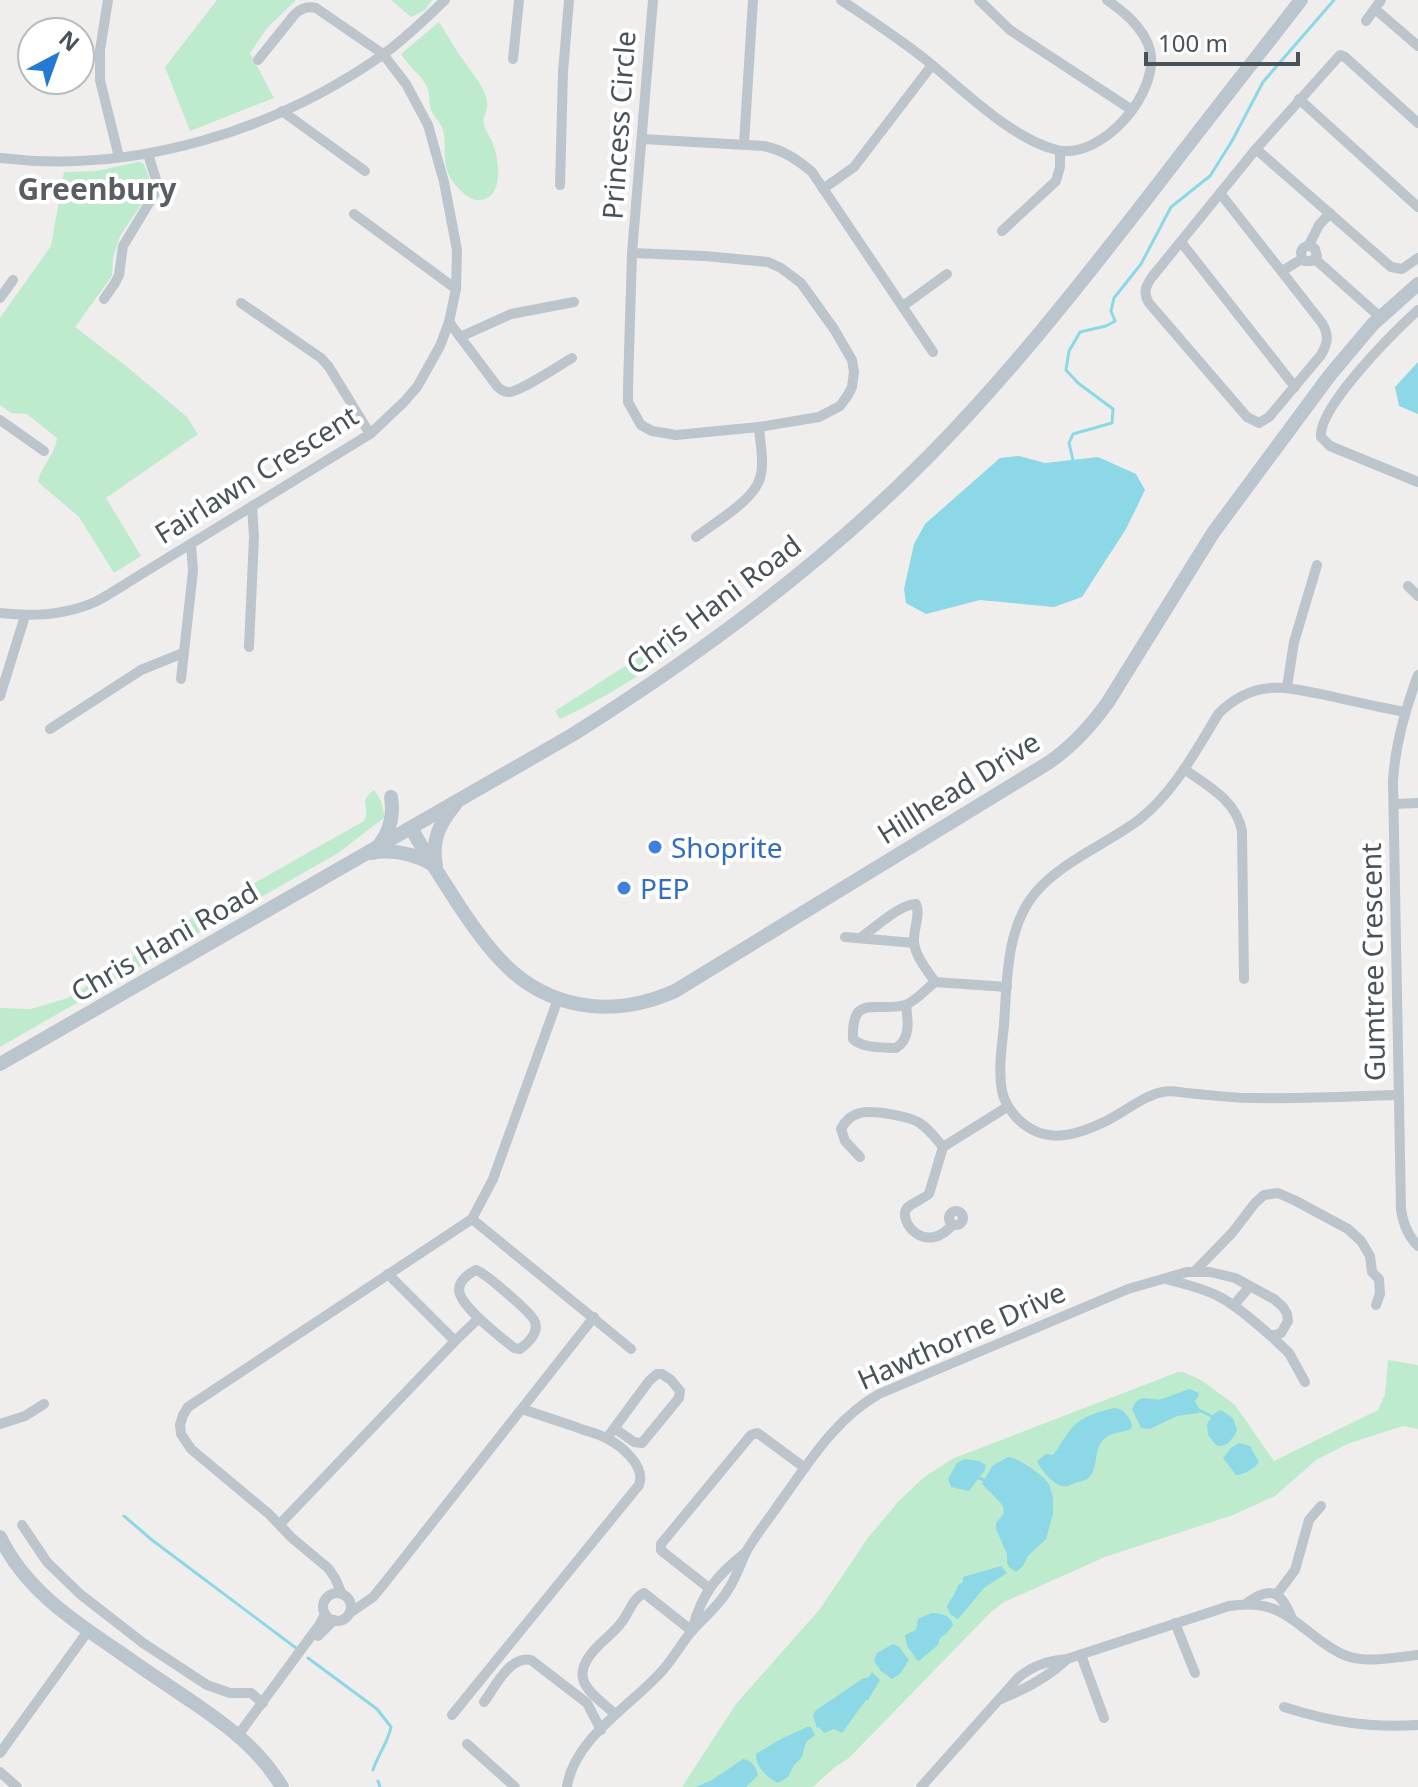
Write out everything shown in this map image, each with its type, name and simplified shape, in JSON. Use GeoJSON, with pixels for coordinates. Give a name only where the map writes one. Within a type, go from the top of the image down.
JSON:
{"type":"FeatureCollection","features":[{"type":"Feature","properties":{"kind":"main road","name":"Chris Hani Road"},"geometry":{"type":"LineString","coordinates":[[0,1064],[572,735],[673,669],[774,595],[880,504],[964,420],[1055,314],[1301,0]]}},
{"type":"Feature","properties":{"kind":"main road","name":"Hillhead Drive"},"geometry":{"type":"LineString","coordinates":[[411,828],[474,928],[496,957],[529,985],[558,999],[602,1007],[647,1002],[675,991],[1062,753],[1085,732],[1108,702],[1213,533],[1330,375],[1380,317],[1418,284]]}},
{"type":"Feature","properties":{"kind":"main road"},"geometry":{"type":"LineString","coordinates":[[371,851],[386,837],[390,827],[391,797]]}},
{"type":"Feature","properties":{"kind":"main road"},"geometry":{"type":"LineString","coordinates":[[435,869],[436,833],[460,799]]}},
{"type":"Feature","properties":{"kind":"main road"},"geometry":{"type":"LineString","coordinates":[[371,851],[415,855],[435,869]]}},
{"type":"Feature","properties":{"kind":"main road"},"geometry":{"type":"LineString","coordinates":[[0,1537],[33,1585],[67,1616],[239,1734],[267,1763],[282,1787]]}},
{"type":"Feature","properties":{"kind":"street"},"geometry":{"type":"LineString","coordinates":[[108,0],[100,50],[100,80],[119,157]]}},
{"type":"Feature","properties":{"kind":"street"},"geometry":{"type":"LineString","coordinates":[[0,158],[59,161],[148,154],[244,127],[322,92],[383,54],[445,0]]}},
{"type":"Feature","properties":{"kind":"street"},"geometry":{"type":"LineString","coordinates":[[513,59],[519,0]]}},
{"type":"Feature","properties":{"kind":"street"},"geometry":{"type":"LineString","coordinates":[[560,185],[563,72],[569,0]]}},
{"type":"Feature","properties":{"kind":"street","name":"Princess Circle"},"geometry":{"type":"LineString","coordinates":[[632,253],[768,262],[792,275],[834,329],[852,360],[852,387],[840,406],[819,417],[759,427],[676,435],[652,431],[641,425],[628,402],[632,253],[653,0]]}},
{"type":"Feature","properties":{"kind":"street"},"geometry":{"type":"LineString","coordinates":[[744,144],[753,0]]}},
{"type":"Feature","properties":{"kind":"street"},"geometry":{"type":"LineString","coordinates":[[841,0],[932,65],[1005,123],[1027,137],[1060,151],[1098,142],[1120,124],[1132,110],[1150,75],[1150,50],[1134,22],[1107,0]]}},
{"type":"Feature","properties":{"kind":"street"},"geometry":{"type":"LineString","coordinates":[[979,0],[1010,30],[1132,110]]}},
{"type":"Feature","properties":{"kind":"street"},"geometry":{"type":"LineString","coordinates":[[1366,21],[1378,4],[1418,46]]}},
{"type":"Feature","properties":{"kind":"street","name":"Fairlawn Crescent"},"geometry":{"type":"LineString","coordinates":[[0,613],[25,616],[73,610],[97,601],[191,544],[370,434],[417,387],[440,346],[456,289],[457,250],[444,182],[428,125],[406,84],[383,54],[316,8],[301,9],[295,14],[258,60]]}},
{"type":"Feature","properties":{"kind":"street"},"geometry":{"type":"LineString","coordinates":[[1220,193],[1327,331],[1326,345],[1321,355],[1269,417],[1259,423],[1253,421],[1149,303],[1145,291],[1148,283],[1220,193],[1256,149],[1340,55],[1418,123]]}},
{"type":"Feature","properties":{"kind":"street"},"geometry":{"type":"LineString","coordinates":[[823,189],[854,167],[932,65]]}},
{"type":"Feature","properties":{"kind":"street"},"geometry":{"type":"LineString","coordinates":[[1299,99],[1418,207]]}},
{"type":"Feature","properties":{"kind":"street"},"geometry":{"type":"LineString","coordinates":[[282,111],[365,171]]}},
{"type":"Feature","properties":{"kind":"street"},"geometry":{"type":"LineString","coordinates":[[642,139],[744,144],[777,149],[800,161],[812,172],[933,352]]}},
{"type":"Feature","properties":{"kind":"street"},"geometry":{"type":"LineString","coordinates":[[1256,149],[1391,267],[1402,269],[1418,258]]}},
{"type":"Feature","properties":{"kind":"street"},"geometry":{"type":"LineString","coordinates":[[1002,231],[1056,181],[1060,151]]}},
{"type":"Feature","properties":{"kind":"street"},"geometry":{"type":"LineString","coordinates":[[104,299],[119,275],[123,246],[157,190],[148,154]]}},
{"type":"Feature","properties":{"kind":"street"},"geometry":{"type":"LineString","coordinates":[[1302,259],[1303,248],[1309,245],[1319,225],[1330,213]]}},
{"type":"Feature","properties":{"kind":"street"},"geometry":{"type":"LineString","coordinates":[[354,214],[456,289]]}},
{"type":"Feature","properties":{"kind":"street"},"geometry":{"type":"LineString","coordinates":[[1181,242],[1295,387]]}},
{"type":"Feature","properties":{"kind":"street"},"geometry":{"type":"LineString","coordinates":[[1309,245],[1317,252],[1315,259]]}},
{"type":"Feature","properties":{"kind":"street"},"geometry":{"type":"LineString","coordinates":[[1282,271],[1302,259]]}},
{"type":"Feature","properties":{"kind":"street"},"geometry":{"type":"LineString","coordinates":[[1302,259],[1308,262],[1315,259]]}},
{"type":"Feature","properties":{"kind":"street"},"geometry":{"type":"LineString","coordinates":[[1315,259],[1380,317]]}},
{"type":"Feature","properties":{"kind":"street"},"geometry":{"type":"LineString","coordinates":[[903,306],[947,274]]}},
{"type":"Feature","properties":{"kind":"street"},"geometry":{"type":"LineString","coordinates":[[0,298],[13,280]]}},
{"type":"Feature","properties":{"kind":"street"},"geometry":{"type":"LineString","coordinates":[[460,337],[511,314],[574,302]]}},
{"type":"Feature","properties":{"kind":"street"},"geometry":{"type":"LineString","coordinates":[[241,303],[321,358],[370,434]]}},
{"type":"Feature","properties":{"kind":"street"},"geometry":{"type":"LineString","coordinates":[[1418,310],[1367,361],[1340,395],[1320,429],[1321,437],[1330,446],[1418,482]]}},
{"type":"Feature","properties":{"kind":"street"},"geometry":{"type":"LineString","coordinates":[[449,322],[502,391],[518,390],[572,358]]}},
{"type":"Feature","properties":{"kind":"street"},"geometry":{"type":"LineString","coordinates":[[0,420],[44,451]]}},
{"type":"Feature","properties":{"kind":"street"},"geometry":{"type":"LineString","coordinates":[[696,537],[740,503],[758,484],[761,473],[759,427]]}},
{"type":"Feature","properties":{"kind":"street"},"geometry":{"type":"LineString","coordinates":[[249,647],[254,537],[252,506]]}},
{"type":"Feature","properties":{"kind":"street"},"geometry":{"type":"LineString","coordinates":[[181,679],[193,571],[191,544]]}},
{"type":"Feature","properties":{"kind":"street"},"geometry":{"type":"LineString","coordinates":[[1287,687],[1294,642],[1317,565]]}},
{"type":"Feature","properties":{"kind":"street"},"geometry":{"type":"LineString","coordinates":[[1408,586],[1418,596]]}},
{"type":"Feature","properties":{"kind":"street"},"geometry":{"type":"LineString","coordinates":[[0,696],[25,616]]}},
{"type":"Feature","properties":{"kind":"street"},"geometry":{"type":"LineString","coordinates":[[50,729],[141,670],[183,653]]}},
{"type":"Feature","properties":{"kind":"street","name":"Gumtree Crescent"},"geometry":{"type":"LineString","coordinates":[[1418,675],[1414,696],[1404,712],[1394,759],[1398,1095],[1403,1219],[1411,1239],[1418,1246]]}},
{"type":"Feature","properties":{"kind":"street"},"geometry":{"type":"LineString","coordinates":[[1398,1095],[1252,1098],[1163,1092],[1093,1127],[1055,1137],[1033,1130],[1007,1107],[1002,1095],[1000,1072],[1012,941],[1025,907],[1037,891],[1067,865],[1142,817],[1184,769],[1219,713],[1229,704],[1251,692],[1287,687],[1404,712]]}},
{"type":"Feature","properties":{"kind":"street"},"geometry":{"type":"LineString","coordinates":[[1184,769],[1223,797],[1240,819],[1244,979]]}},
{"type":"Feature","properties":{"kind":"street"},"geometry":{"type":"LineString","coordinates":[[1394,804],[1418,803]]}},
{"type":"Feature","properties":{"kind":"street"},"geometry":{"type":"LineString","coordinates":[[860,938],[902,908],[912,903],[918,906],[914,943],[935,982]]}},
{"type":"Feature","properties":{"kind":"street"},"geometry":{"type":"LineString","coordinates":[[845,937],[914,943]]}},
{"type":"Feature","properties":{"kind":"street"},"geometry":{"type":"LineString","coordinates":[[906,1005],[908,1029],[901,1046],[862,1045],[853,1039],[854,1018],[858,1012],[873,1006],[906,1005],[935,982],[1007,987]]}},
{"type":"Feature","properties":{"kind":"street"},"geometry":{"type":"LineString","coordinates":[[329,1617],[343,1620],[343,1601],[328,1568],[191,1449],[181,1434],[183,1415],[197,1400],[472,1219],[493,1179],[558,999]]}},
{"type":"Feature","properties":{"kind":"street"},"geometry":{"type":"LineString","coordinates":[[953,1224],[940,1235],[927,1239],[920,1237],[905,1218],[905,1212],[929,1194],[943,1147],[1007,1107]]}},
{"type":"Feature","properties":{"kind":"street"},"geometry":{"type":"LineString","coordinates":[[860,1157],[845,1141],[841,1129],[848,1119],[861,1112],[916,1120],[943,1147]]}},
{"type":"Feature","properties":{"kind":"street"},"geometry":{"type":"LineString","coordinates":[[1194,1272],[1232,1233],[1255,1203],[1264,1195],[1278,1193],[1348,1229],[1361,1241],[1370,1256],[1372,1272],[1379,1279],[1380,1294],[1376,1305]]}},
{"type":"Feature","properties":{"kind":"street"},"geometry":{"type":"LineString","coordinates":[[472,1219],[631,1349]]}},
{"type":"Feature","properties":{"kind":"street"},"geometry":{"type":"LineString","coordinates":[[476,1270],[481,1271],[529,1314],[536,1323],[536,1330],[525,1346],[516,1349],[479,1318],[463,1300],[459,1289],[465,1278],[476,1270]]}},
{"type":"Feature","properties":{"kind":"street","name":"Hawthorne Drive"},"geometry":{"type":"LineString","coordinates":[[567,1787],[572,1765],[582,1751],[615,1714],[662,1671],[692,1631],[716,1608],[737,1576],[747,1552],[819,1447],[860,1405],[879,1394],[1128,1289],[1187,1272],[1210,1272],[1235,1278],[1274,1299],[1283,1307],[1288,1321],[1281,1333],[1270,1335]]}},
{"type":"Feature","properties":{"kind":"street"},"geometry":{"type":"LineString","coordinates":[[388,1274],[455,1341]]}},
{"type":"Feature","properties":{"kind":"street"},"geometry":{"type":"LineString","coordinates":[[1166,1279],[1205,1291],[1234,1305],[1289,1353],[1305,1382]]}},
{"type":"Feature","properties":{"kind":"street"},"geometry":{"type":"LineString","coordinates":[[1234,1305],[1250,1286]]}},
{"type":"Feature","properties":{"kind":"street"},"geometry":{"type":"LineString","coordinates":[[239,1734],[325,1627],[329,1617],[324,1603],[343,1601],[356,1605],[373,1597],[594,1317]]}},
{"type":"Feature","properties":{"kind":"street"},"geometry":{"type":"LineString","coordinates":[[280,1524],[479,1318]]}},
{"type":"Feature","properties":{"kind":"street"},"geometry":{"type":"LineString","coordinates":[[522,1409],[642,1443],[679,1398],[677,1386],[662,1374],[653,1376],[610,1433]]}},
{"type":"Feature","properties":{"kind":"street"},"geometry":{"type":"LineString","coordinates":[[0,1424],[25,1416],[44,1404]]}},
{"type":"Feature","properties":{"kind":"street"},"geometry":{"type":"LineString","coordinates":[[452,1715],[639,1485],[642,1479],[640,1471],[610,1433]]}},
{"type":"Feature","properties":{"kind":"street"},"geometry":{"type":"LineString","coordinates":[[729,1589],[712,1584],[663,1552],[661,1544],[751,1435],[759,1434],[805,1468]]}},
{"type":"Feature","properties":{"kind":"street"},"geometry":{"type":"LineString","coordinates":[[1277,1594],[1295,1570],[1309,1520],[1321,1506]]}},
{"type":"Feature","properties":{"kind":"street"},"geometry":{"type":"LineString","coordinates":[[22,1525],[47,1562],[69,1584],[143,1643],[207,1685],[230,1693],[251,1693],[263,1703]]}},
{"type":"Feature","properties":{"kind":"street","name":"Hawthorne Drive"},"geometry":{"type":"LineString","coordinates":[[692,1631],[703,1598],[712,1584],[747,1552]]}},
{"type":"Feature","properties":{"kind":"street"},"geometry":{"type":"LineString","coordinates":[[1247,1603],[1265,1592],[1277,1594],[1284,1601],[1292,1619]]}},
{"type":"Feature","properties":{"kind":"street"},"geometry":{"type":"LineString","coordinates":[[615,1714],[583,1681],[582,1671],[586,1660],[621,1623],[636,1598],[644,1593],[692,1631]]}},
{"type":"Feature","properties":{"kind":"street"},"geometry":{"type":"LineString","coordinates":[[703,1598],[716,1608]]}},
{"type":"Feature","properties":{"kind":"street"},"geometry":{"type":"LineString","coordinates":[[921,1787],[1018,1678],[1041,1664],[1081,1655],[1229,1606],[1247,1603],[1266,1606],[1292,1619],[1335,1651],[1349,1657],[1366,1660],[1418,1655]]}},
{"type":"Feature","properties":{"kind":"street"},"geometry":{"type":"LineString","coordinates":[[1175,1623],[1195,1673]]}},
{"type":"Feature","properties":{"kind":"street"},"geometry":{"type":"LineString","coordinates":[[0,1753],[88,1631]]}},
{"type":"Feature","properties":{"kind":"street"},"geometry":{"type":"LineString","coordinates":[[1081,1655],[1104,1718]]}},
{"type":"Feature","properties":{"kind":"street"},"geometry":{"type":"LineString","coordinates":[[484,1702],[509,1669],[518,1660],[526,1658],[587,1703],[601,1730]]}},
{"type":"Feature","properties":{"kind":"street"},"geometry":{"type":"LineString","coordinates":[[999,1699],[1026,1689],[1048,1676],[1067,1659]]}},
{"type":"Feature","properties":{"kind":"street"},"geometry":{"type":"LineString","coordinates":[[1041,1664],[1048,1676]]}},
{"type":"Feature","properties":{"kind":"street"},"geometry":{"type":"LineString","coordinates":[[1018,1678],[1026,1689]]}},
{"type":"Feature","properties":{"kind":"street"},"geometry":{"type":"LineString","coordinates":[[1284,1707],[1354,1725],[1418,1725]]}},
{"type":"Feature","properties":{"kind":"street"},"geometry":{"type":"LineString","coordinates":[[467,1744],[515,1787]]}},
{"type":"Feature","properties":{"kind":"street"},"geometry":{"type":"LineString","coordinates":[[0,1772],[17,1787]]}},
{"type":"Feature","properties":{"kind":"green space"},"geometry":{"type":"Polygon","coordinates":[[[217,0],[296,0],[267,28],[250,53],[274,98],[190,131],[165,67],[217,0]]]}},
{"type":"Feature","properties":{"kind":"green space"},"geometry":{"type":"Polygon","coordinates":[[[391,0],[432,0],[425,10],[411,17],[391,0]]]}},
{"type":"Feature","properties":{"kind":"green space"},"geometry":{"type":"Polygon","coordinates":[[[439,22],[486,96],[484,125],[496,153],[498,178],[493,192],[481,200],[464,194],[448,173],[444,134],[431,109],[428,89],[401,54],[439,22]]]}},
{"type":"Feature","properties":{"kind":"green space"},"geometry":{"type":"Polygon","coordinates":[[[139,162],[144,164],[151,183],[149,193],[120,236],[113,257],[112,276],[75,327],[187,417],[198,434],[106,498],[141,556],[114,573],[79,517],[38,482],[57,438],[27,414],[11,413],[0,405],[0,318],[51,246],[64,172],[96,171],[139,162]]]}},
{"type":"Feature","properties":{"kind":"green space"},"geometry":{"type":"Polygon","coordinates":[[[680,631],[689,639],[610,693],[560,719],[555,711],[680,631]]]}},
{"type":"Feature","properties":{"kind":"green space"},"geometry":{"type":"Polygon","coordinates":[[[374,790],[385,817],[338,853],[0,1047],[0,1008],[31,1009],[68,998],[191,919],[364,821],[366,798],[374,790]]]}},
{"type":"Feature","properties":{"kind":"green space"},"geometry":{"type":"Polygon","coordinates":[[[1388,1360],[1418,1365],[1418,1429],[1403,1426],[1347,1444],[1316,1460],[1275,1496],[1233,1515],[1105,1557],[1004,1602],[849,1758],[813,1787],[682,1787],[736,1704],[820,1609],[867,1539],[923,1478],[952,1459],[1183,1372],[1201,1380],[1235,1405],[1274,1461],[1378,1410],[1385,1394],[1388,1360]]]}},
{"type":"Feature","properties":{"kind":"water"},"geometry":{"type":"Polygon","coordinates":[[[1418,362],[1418,414],[1399,406],[1395,387],[1418,362]]]}},
{"type":"Feature","properties":{"kind":"water"},"geometry":{"type":"Polygon","coordinates":[[[1019,456],[1045,463],[1098,457],[1136,474],[1145,490],[1126,529],[1082,597],[1054,607],[980,600],[926,614],[906,603],[904,589],[914,544],[925,524],[1000,458],[1019,456]]]}},
{"type":"Feature","properties":{"kind":"water"},"geometry":{"type":"Polygon","coordinates":[[[1189,1389],[1199,1393],[1195,1401],[1199,1413],[1177,1416],[1150,1429],[1141,1428],[1132,1409],[1138,1400],[1162,1399],[1189,1389]]]}},
{"type":"Feature","properties":{"kind":"water"},"geometry":{"type":"Polygon","coordinates":[[[1114,1408],[1127,1416],[1131,1429],[1103,1440],[1089,1477],[1067,1486],[1051,1480],[1037,1461],[1046,1454],[1053,1455],[1073,1427],[1083,1419],[1114,1408]]]}},
{"type":"Feature","properties":{"kind":"water"},"geometry":{"type":"Polygon","coordinates":[[[1221,1410],[1233,1418],[1237,1430],[1223,1446],[1216,1445],[1208,1435],[1207,1424],[1221,1410]]]}},
{"type":"Feature","properties":{"kind":"water"},"geometry":{"type":"Polygon","coordinates":[[[1239,1443],[1250,1446],[1259,1462],[1249,1471],[1236,1475],[1223,1458],[1239,1443]]]}},
{"type":"Feature","properties":{"kind":"water"},"geometry":{"type":"Polygon","coordinates":[[[1008,1457],[1030,1467],[1044,1478],[1053,1498],[1053,1514],[1046,1539],[1016,1572],[1007,1563],[1007,1554],[996,1529],[996,1523],[1004,1513],[1003,1506],[982,1484],[992,1466],[1008,1457]]]}},
{"type":"Feature","properties":{"kind":"water"},"geometry":{"type":"Polygon","coordinates":[[[965,1459],[986,1465],[969,1491],[951,1487],[948,1479],[957,1463],[965,1459]]]}},
{"type":"Feature","properties":{"kind":"water"},"geometry":{"type":"Polygon","coordinates":[[[1001,1566],[1007,1573],[984,1588],[958,1619],[951,1615],[947,1607],[963,1577],[1001,1566]]]}},
{"type":"Feature","properties":{"kind":"water"},"geometry":{"type":"Polygon","coordinates":[[[931,1613],[945,1615],[953,1625],[940,1638],[938,1645],[919,1661],[907,1646],[905,1635],[916,1630],[918,1619],[931,1613]]]}},
{"type":"Feature","properties":{"kind":"water"},"geometry":{"type":"Polygon","coordinates":[[[893,1644],[909,1660],[900,1674],[892,1679],[874,1661],[877,1653],[893,1644]]]}},
{"type":"Feature","properties":{"kind":"water"},"geometry":{"type":"Polygon","coordinates":[[[872,1672],[880,1680],[842,1733],[834,1729],[824,1733],[817,1728],[813,1715],[815,1711],[869,1677],[872,1672]]]}},
{"type":"Feature","properties":{"kind":"water"},"geometry":{"type":"Polygon","coordinates":[[[811,1727],[815,1735],[806,1742],[802,1757],[788,1777],[778,1783],[763,1772],[756,1754],[811,1727]]]}},
{"type":"Feature","properties":{"kind":"water"},"geometry":{"type":"Polygon","coordinates":[[[743,1759],[753,1764],[758,1775],[746,1787],[696,1787],[712,1780],[743,1759]]]}},
{"type":"Feature","properties":{"kind":"waterway"},"geometry":{"type":"LineString","coordinates":[[1073,460],[1069,443],[1073,434],[1112,423],[1113,409],[1066,370],[1069,351],[1080,332],[1115,321],[1111,311],[1114,298],[1141,264],[1171,207],[1210,176],[1263,82],[1334,0]]}},
{"type":"Feature","properties":{"kind":"waterway"},"geometry":{"type":"LineString","coordinates":[[1199,1410],[1213,1417]]}},
{"type":"Feature","properties":{"kind":"waterway"},"geometry":{"type":"LineString","coordinates":[[979,1478],[984,1480]]}},
{"type":"Feature","properties":{"kind":"waterway"},"geometry":{"type":"LineString","coordinates":[[124,1516],[296,1648]]}},
{"type":"Feature","properties":{"kind":"waterway"},"geometry":{"type":"LineString","coordinates":[[308,1658],[377,1709],[391,1727],[373,1770]]}},
{"type":"Feature","properties":{"kind":"waterway"},"geometry":{"type":"LineString","coordinates":[[378,1781],[380,1787]]}},
{"type":"Feature","properties":{"kind":"place","name":"Shoprite"},"geometry":{"type":"Point","coordinates":[655,847]}},
{"type":"Feature","properties":{"kind":"place","name":"PEP"},"geometry":{"type":"Point","coordinates":[624,888]}},
{"type":"Feature","properties":{"kind":"district","name":"Greenbury"},"geometry":{"type":"Point","coordinates":[97,188]}}]}
